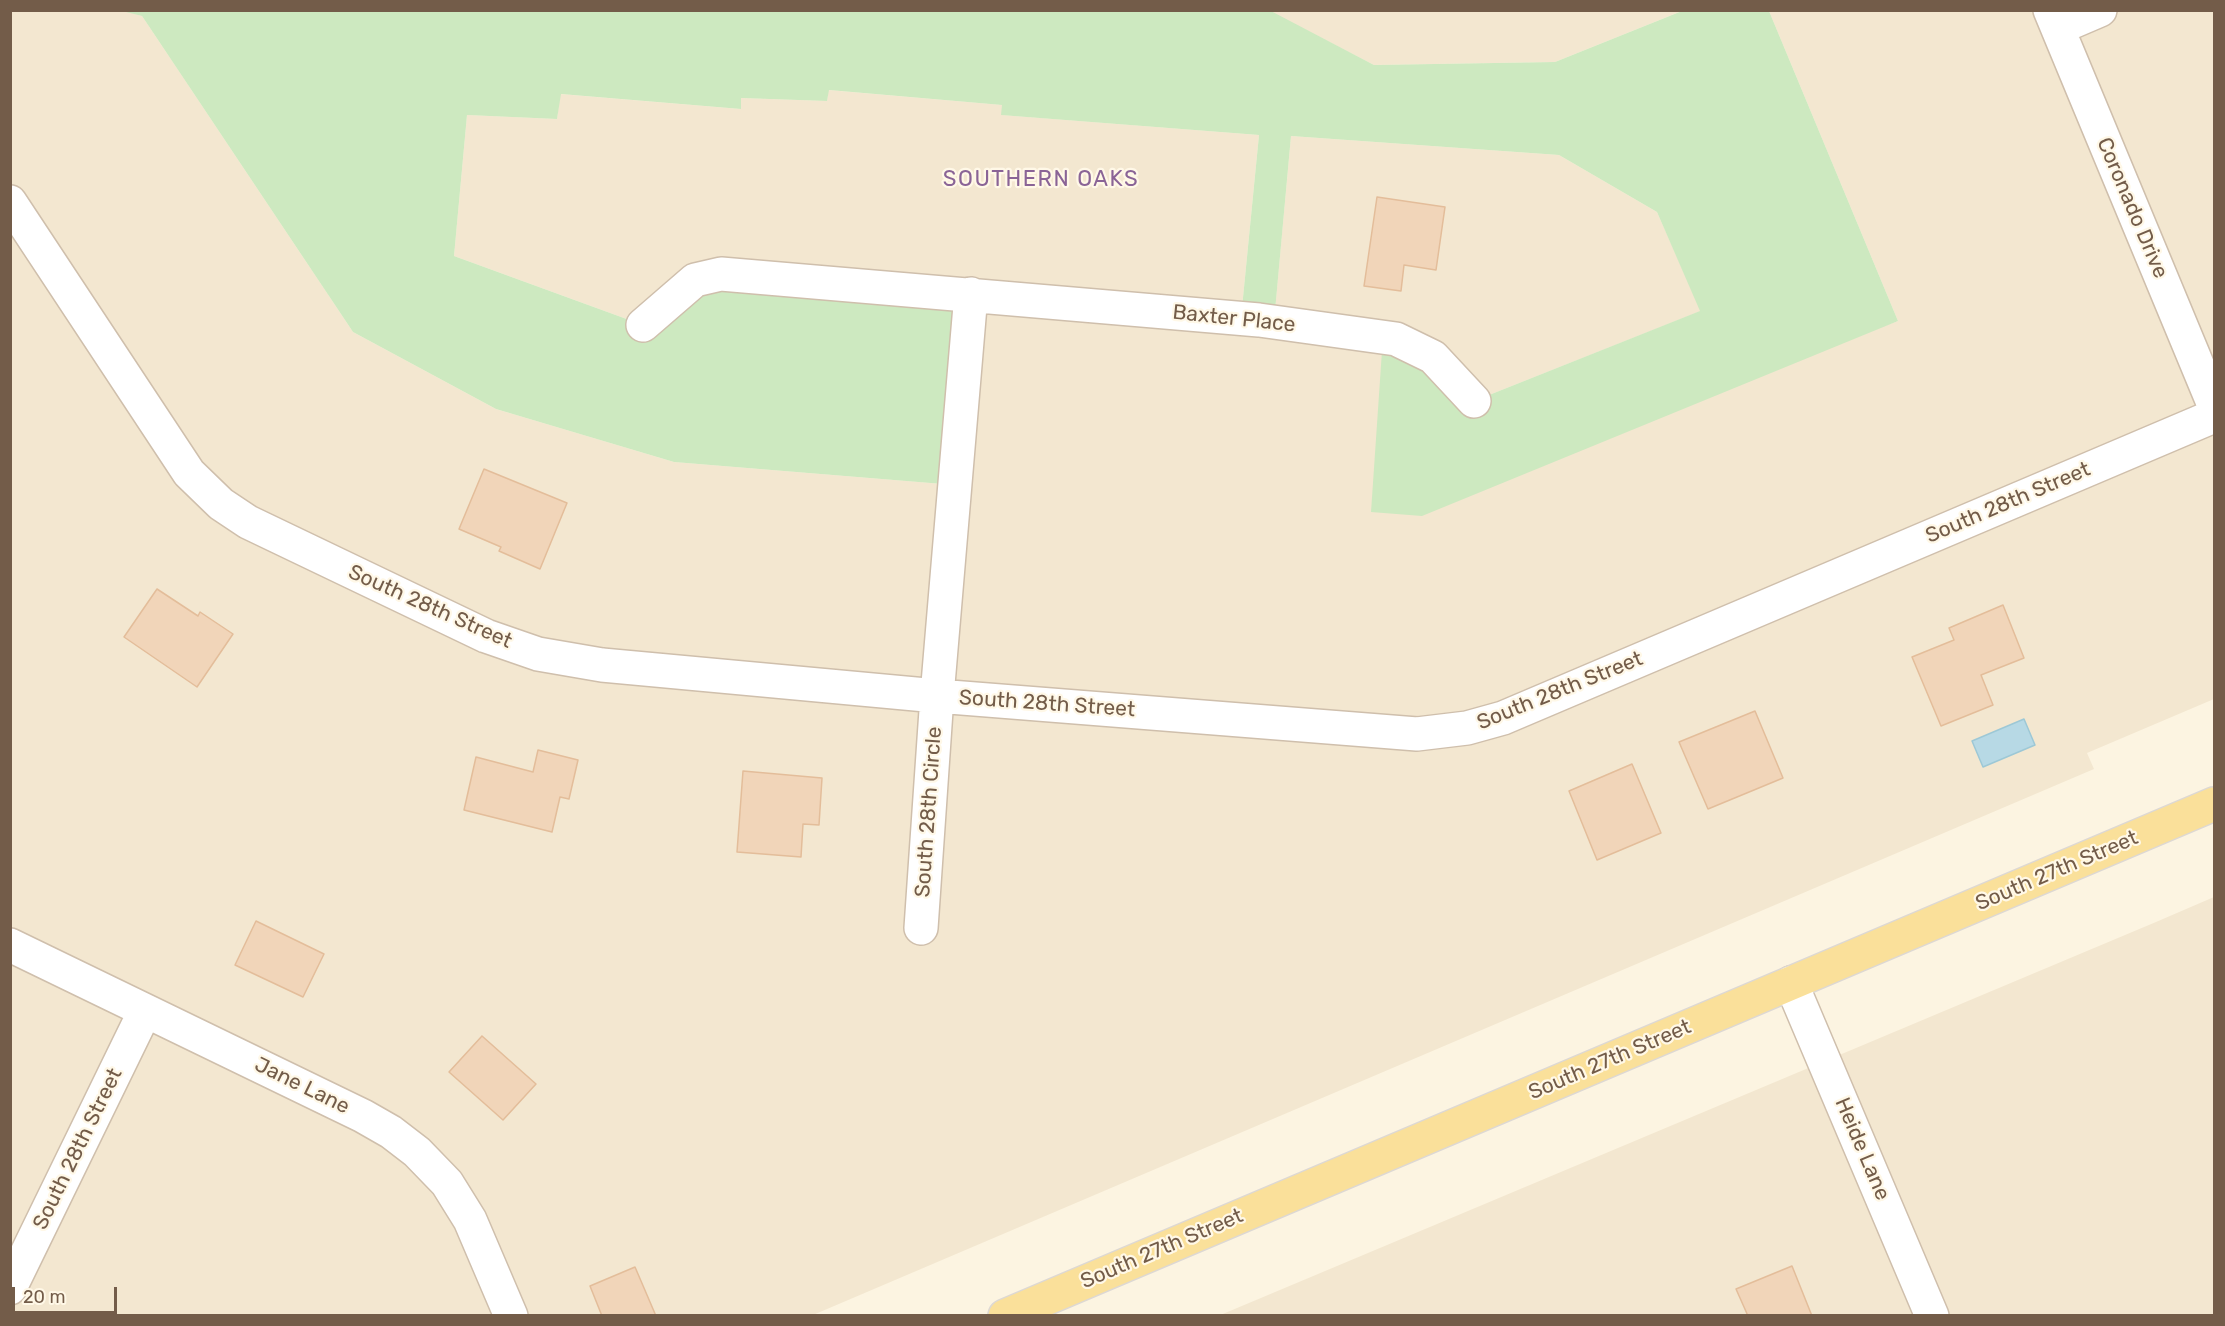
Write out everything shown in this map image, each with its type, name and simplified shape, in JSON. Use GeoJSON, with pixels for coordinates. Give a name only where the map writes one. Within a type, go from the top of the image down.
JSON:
{"type":"FeatureCollection","features":[{"type":"Feature","properties":{"kind":"main road","name":"South 27th Street"},"geometry":{"type":"LineString","coordinates":[[1005,1316],[2214,804]]}},
{"type":"Feature","properties":{"kind":"street"},"geometry":{"type":"LineString","coordinates":[[2054,19],[2100,10]]}},
{"type":"Feature","properties":{"kind":"street","name":"Coronado Drive"},"geometry":{"type":"LineString","coordinates":[[2054,19],[2214,405]]}},
{"type":"Feature","properties":{"kind":"street","name":"South 28th Street"},"geometry":{"type":"LineString","coordinates":[[10,202],[189,473],[221,504],[248,522],[486,636],[538,654],[602,665],[937,696],[1416,734],[1467,728],[1503,718],[2214,416]]}},
{"type":"Feature","properties":{"kind":"street","name":"Baxter Place"},"geometry":{"type":"LineString","coordinates":[[643,325],[695,280],[721,273],[1259,320],[1396,339],[1433,357],[1474,401]]}},
{"type":"Feature","properties":{"kind":"street"},"geometry":{"type":"LineString","coordinates":[[937,696],[971,294]]}},
{"type":"Feature","properties":{"kind":"street","name":"South 28th Circle"},"geometry":{"type":"LineString","coordinates":[[921,927],[937,696]]}},
{"type":"Feature","properties":{"kind":"street","name":"Jane Lane"},"geometry":{"type":"LineString","coordinates":[[10,945],[363,1116],[391,1132],[417,1152],[447,1183],[470,1220],[511,1316]]}},
{"type":"Feature","properties":{"kind":"street","name":"Heide Lane"},"geometry":{"type":"LineString","coordinates":[[1791,983],[1932,1316]]}},
{"type":"Feature","properties":{"kind":"street","name":"South 28th Street"},"geometry":{"type":"LineString","coordinates":[[10,1288],[145,1011]]}},
{"type":"Feature","properties":{"kind":"shaded area"},"geometry":{"type":"Polygon","coordinates":[[[122,10],[142,16],[353,332],[496,409],[674,462],[955,485],[643,325],[454,256],[467,115],[557,119],[560,94],[741,109],[741,98],[827,101],[828,90],[1002,105],[1002,115],[1259,135],[1241,318],[1274,321],[1291,136],[1559,155],[1657,212],[1701,311],[1474,401],[1371,512],[1898,321],[1769,11],[2214,11],[2214,699],[2087,753],[2094,769],[813,1315],[11,1315],[10,11],[122,10]]]}},
{"type":"Feature","properties":{"kind":"shaded area"},"geometry":{"type":"Polygon","coordinates":[[[1269,11],[1682,11],[1555,62],[1374,65],[1269,11]]]}},
{"type":"Feature","properties":{"kind":"shaded area"},"geometry":{"type":"Polygon","coordinates":[[[2214,897],[2214,1315],[1218,1316],[2156,922],[2214,897]]]}},
{"type":"Feature","properties":{"kind":"green space"},"geometry":{"type":"Polygon","coordinates":[[[1269,10],[1374,65],[1555,62],[1682,11],[1769,11],[1898,321],[1422,516],[1371,512],[1383,336],[1474,401],[1700,311],[1657,212],[1559,155],[1291,136],[1274,322],[1241,318],[1259,135],[1001,115],[1002,105],[829,90],[827,101],[741,98],[741,109],[561,94],[557,119],[467,115],[454,256],[643,325],[695,280],[971,294],[955,485],[674,462],[496,409],[353,332],[142,16],[122,11],[1269,10]]]}},
{"type":"Feature","properties":{"kind":"water"},"geometry":{"type":"Polygon","coordinates":[[[2024,719],[2035,745],[1983,767],[1972,741],[2024,719]]]}},
{"type":"Feature","properties":{"kind":"building"},"geometry":{"type":"Polygon","coordinates":[[[1377,197],[1445,207],[1436,270],[1404,265],[1401,291],[1364,286],[1377,197]]]}},
{"type":"Feature","properties":{"kind":"building"},"geometry":{"type":"Polygon","coordinates":[[[484,469],[567,503],[540,569],[499,551],[501,547],[459,529],[484,469]]]}},
{"type":"Feature","properties":{"kind":"building"},"geometry":{"type":"Polygon","coordinates":[[[157,589],[198,616],[200,612],[233,634],[197,687],[124,637],[157,589]]]}},
{"type":"Feature","properties":{"kind":"building"},"geometry":{"type":"Polygon","coordinates":[[[2003,605],[2024,658],[1981,675],[1993,705],[1941,726],[1912,657],[1954,640],[1949,628],[2003,605]]]}},
{"type":"Feature","properties":{"kind":"building"},"geometry":{"type":"Polygon","coordinates":[[[1755,711],[1783,778],[1708,809],[1679,742],[1755,711]]]}},
{"type":"Feature","properties":{"kind":"building"},"geometry":{"type":"Polygon","coordinates":[[[538,750],[578,760],[569,799],[560,797],[552,832],[464,810],[476,757],[533,772],[538,750]]]}},
{"type":"Feature","properties":{"kind":"building"},"geometry":{"type":"Polygon","coordinates":[[[1632,764],[1661,833],[1597,860],[1569,791],[1632,764]]]}},
{"type":"Feature","properties":{"kind":"building"},"geometry":{"type":"Polygon","coordinates":[[[743,771],[822,778],[819,825],[803,824],[801,857],[737,852],[743,771]]]}},
{"type":"Feature","properties":{"kind":"building"},"geometry":{"type":"Polygon","coordinates":[[[256,921],[324,954],[303,997],[235,965],[256,921]]]}},
{"type":"Feature","properties":{"kind":"building"},"geometry":{"type":"Polygon","coordinates":[[[482,1036],[536,1084],[503,1120],[449,1072],[482,1036]]]}},
{"type":"Feature","properties":{"kind":"building"},"geometry":{"type":"Polygon","coordinates":[[[1792,1266],[1812,1316],[1748,1316],[1736,1289],[1792,1266]]]}},
{"type":"Feature","properties":{"kind":"building"},"geometry":{"type":"Polygon","coordinates":[[[635,1267],[656,1316],[602,1316],[590,1286],[635,1267]]]}},
{"type":"Feature","properties":{"kind":"district","name":"SOUTHERN OAKS"},"geometry":{"type":"Point","coordinates":[1041,180]}}]}
